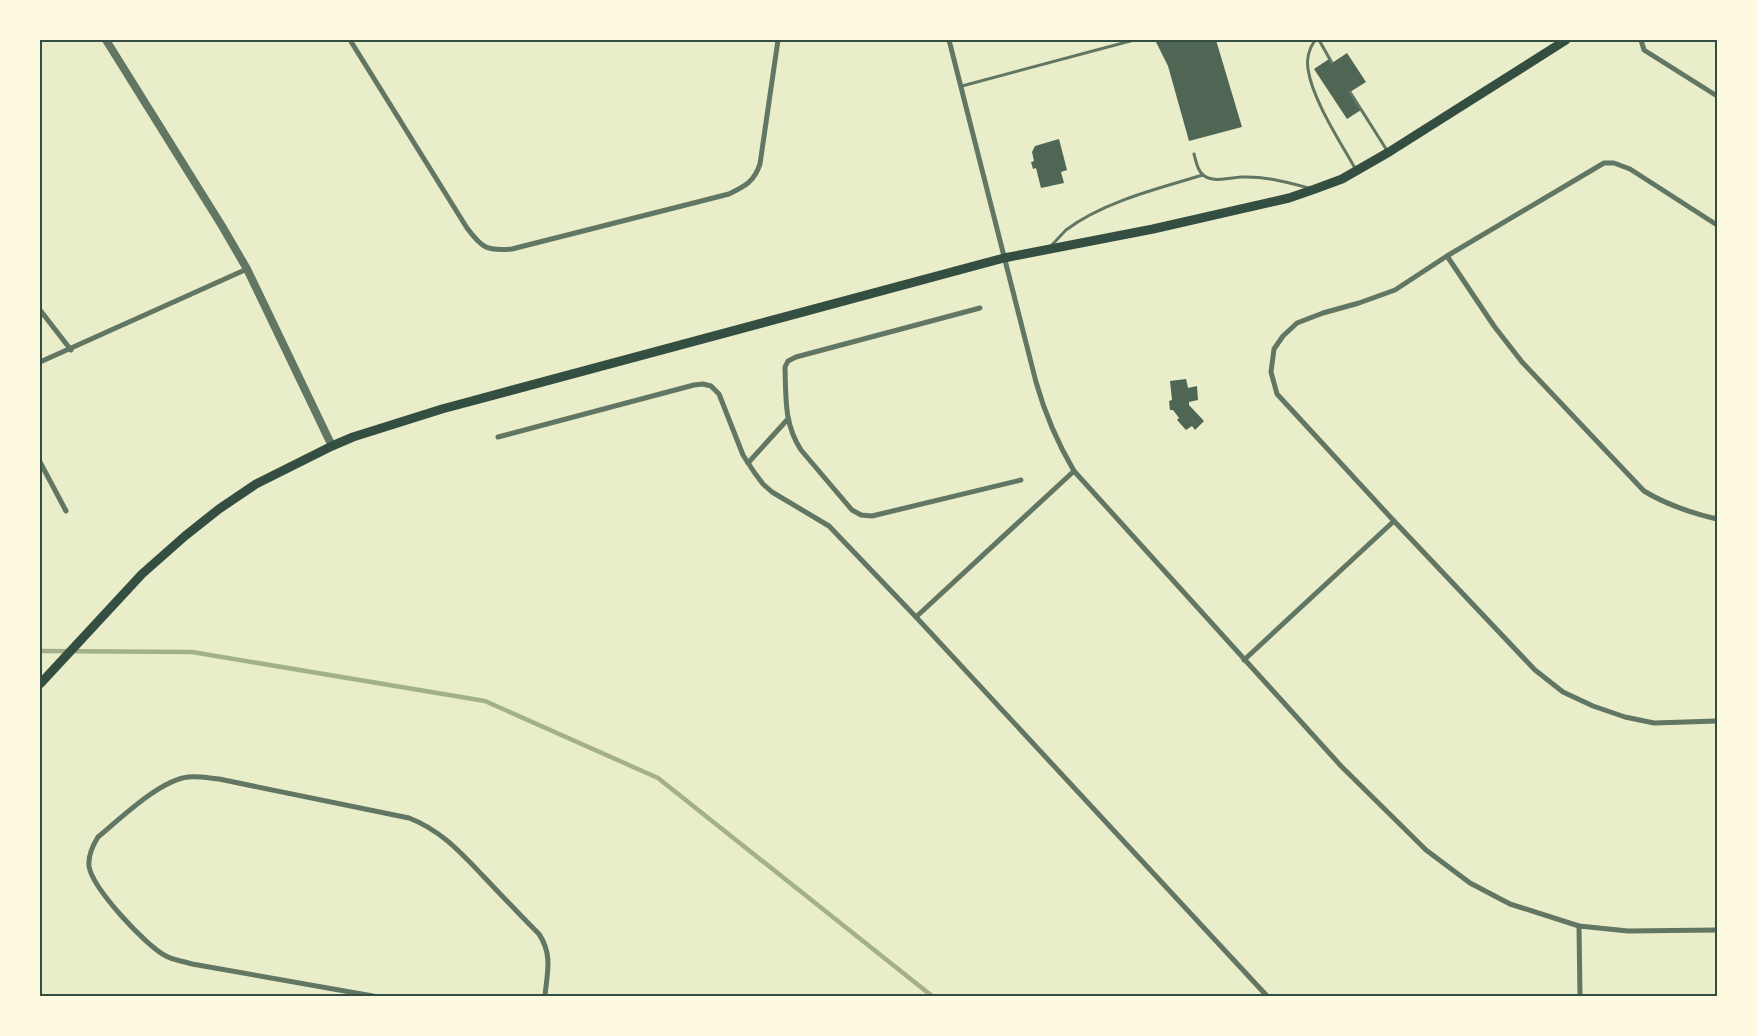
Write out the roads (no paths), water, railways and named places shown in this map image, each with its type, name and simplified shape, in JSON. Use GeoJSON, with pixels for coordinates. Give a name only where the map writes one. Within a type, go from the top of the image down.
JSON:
{"type":"FeatureCollection","features":[{"type":"Feature","properties":{"kind":"main road"},"geometry":{"type":"LineString","coordinates":[[40,684],[142,574],[219,509],[256,484],[353,437],[442,409],[1004,258],[1153,229],[1289,198],[1342,178],[1389,152],[1566,40]]}},
{"type":"Feature","properties":{"kind":"street"},"geometry":{"type":"LineString","coordinates":[[106,40],[247,269],[332,446]]}},
{"type":"Feature","properties":{"kind":"street"},"geometry":{"type":"LineString","coordinates":[[350,40],[467,228],[478,243],[486,248],[495,250],[521,247],[729,194],[743,187],[756,176],[760,164],[778,40]]}},
{"type":"Feature","properties":{"kind":"street"},"geometry":{"type":"LineString","coordinates":[[949,40],[1044,410],[1058,443],[1074,471],[1341,766],[1426,850],[1470,883],[1510,904],[1579,926],[1628,931],[1717,930]]}},
{"type":"Feature","properties":{"kind":"street"},"geometry":{"type":"LineString","coordinates":[[1641,40],[1644,50],[1717,96]]}},
{"type":"Feature","properties":{"kind":"street"},"geometry":{"type":"LineString","coordinates":[[1717,225],[1630,169],[1614,163],[1604,164],[1448,256],[1395,290],[1297,323],[1278,342],[1270,372],[1278,394],[1394,521],[1535,670],[1563,692],[1593,706],[1626,717],[1654,723],[1717,721]]}},
{"type":"Feature","properties":{"kind":"street"},"geometry":{"type":"LineString","coordinates":[[1448,256],[1494,326],[1522,362],[1644,491],[1659,500],[1679,508],[1717,519]]}},
{"type":"Feature","properties":{"kind":"street"},"geometry":{"type":"LineString","coordinates":[[40,362],[71,350],[247,269]]}},
{"type":"Feature","properties":{"kind":"street"},"geometry":{"type":"LineString","coordinates":[[980,308],[796,357],[788,361],[785,367],[787,420],[795,441],[801,450],[852,510],[861,515],[872,516],[1021,480]]}},
{"type":"Feature","properties":{"kind":"street"},"geometry":{"type":"LineString","coordinates":[[40,310],[71,350]]}},
{"type":"Feature","properties":{"kind":"street"},"geometry":{"type":"LineString","coordinates":[[498,437],[703,384],[710,386],[722,398],[743,454],[754,472],[772,492],[829,526],[916,617],[1266,996]]}},
{"type":"Feature","properties":{"kind":"street"},"geometry":{"type":"LineString","coordinates":[[748,462],[787,420]]}},
{"type":"Feature","properties":{"kind":"street"},"geometry":{"type":"LineString","coordinates":[[40,462],[66,510]]}},
{"type":"Feature","properties":{"kind":"street"},"geometry":{"type":"LineString","coordinates":[[916,617],[1074,471]]}},
{"type":"Feature","properties":{"kind":"street"},"geometry":{"type":"LineString","coordinates":[[1244,660],[1394,521]]}},
{"type":"Feature","properties":{"kind":"street"},"geometry":{"type":"LineString","coordinates":[[373,996],[341,993],[168,958],[157,951],[122,916],[95,880],[89,865],[92,849],[98,837],[160,788],[174,780],[187,777],[219,780],[409,818],[425,824],[442,835],[539,934],[549,958],[545,996]]}},
{"type":"Feature","properties":{"kind":"street"},"geometry":{"type":"LineString","coordinates":[[1579,926],[1580,996]]}},
{"type":"Feature","properties":{"kind":"lane"},"geometry":{"type":"LineString","coordinates":[[962,86],[1134,40]]}},
{"type":"Feature","properties":{"kind":"lane"},"geometry":{"type":"LineString","coordinates":[[1332,63],[1317,40],[1310,49],[1308,59],[1311,82],[1321,105],[1356,170]]}},
{"type":"Feature","properties":{"kind":"lane"},"geometry":{"type":"LineString","coordinates":[[1350,92],[1389,152]]}},
{"type":"Feature","properties":{"kind":"lane"},"geometry":{"type":"LineString","coordinates":[[1194,154],[1197,167],[1203,175]]}},
{"type":"Feature","properties":{"kind":"lane"},"geometry":{"type":"LineString","coordinates":[[1048,249],[1066,230],[1092,215],[1140,193],[1203,175],[1219,180],[1263,177],[1315,189]]}},
{"type":"Feature","properties":{"kind":"waterway"},"geometry":{"type":"LineString","coordinates":[[40,651],[192,652],[485,701],[658,778],[932,996]]}}]}
